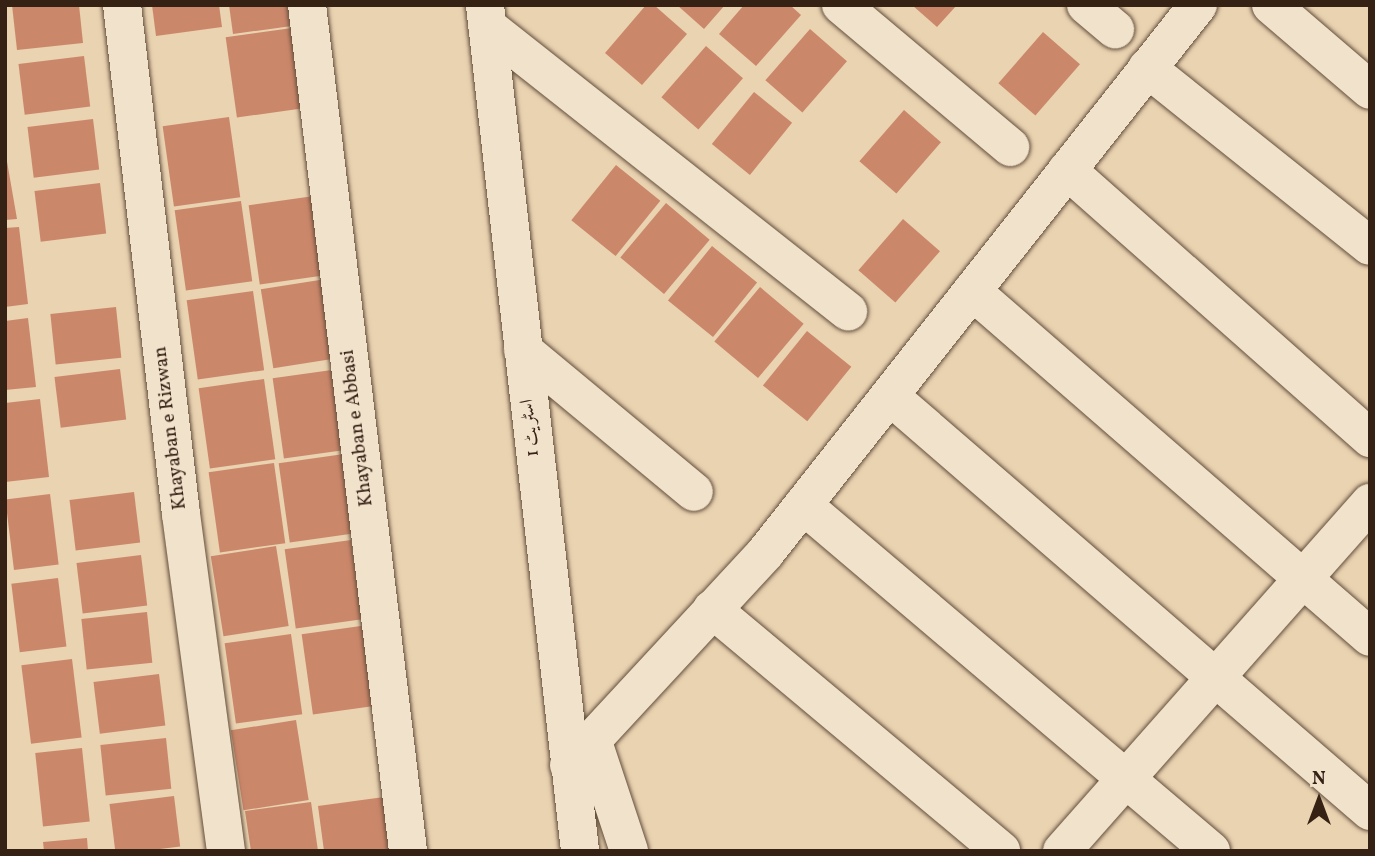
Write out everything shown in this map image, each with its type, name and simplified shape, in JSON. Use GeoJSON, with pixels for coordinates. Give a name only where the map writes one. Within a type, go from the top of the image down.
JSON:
{"type":"FeatureCollection","features":[{"type":"Feature","properties":{"kind":"street","name":"Khayaban e Rizwan"},"geometry":{"type":"LineString","coordinates":[[122,5],[181,514],[226,851]]}},
{"type":"Feature","properties":{"kind":"street","name":"Khayaban e Abbasi"},"geometry":{"type":"LineString","coordinates":[[307,5],[408,851]]}},
{"type":"Feature","properties":{"kind":"street"},"geometry":{"type":"LineString","coordinates":[[841,5],[1010,148]]}},
{"type":"Feature","properties":{"kind":"street"},"geometry":{"type":"LineString","coordinates":[[629,851],[581,752],[803,505],[891,397],[972,290],[1198,5]]}},
{"type":"Feature","properties":{"kind":"street"},"geometry":{"type":"LineString","coordinates":[[1271,5],[1370,90]]}},
{"type":"Feature","properties":{"kind":"street"},"geometry":{"type":"LineString","coordinates":[[487,16],[848,312]]}},
{"type":"Feature","properties":{"kind":"street","name":"اسٹریٹ 1"},"geometry":{"type":"LineString","coordinates":[[487,16],[523,350],[581,752],[580,851]]}},
{"type":"Feature","properties":{"kind":"street"},"geometry":{"type":"LineString","coordinates":[[1147,68],[1370,246]]}},
{"type":"Feature","properties":{"kind":"street"},"geometry":{"type":"LineString","coordinates":[[1067,170],[1370,438]]}},
{"type":"Feature","properties":{"kind":"street"},"geometry":{"type":"LineString","coordinates":[[972,290],[1370,637]]}},
{"type":"Feature","properties":{"kind":"street"},"geometry":{"type":"LineString","coordinates":[[523,350],[694,492]]}},
{"type":"Feature","properties":{"kind":"street"},"geometry":{"type":"LineString","coordinates":[[891,397],[1370,811]]}},
{"type":"Feature","properties":{"kind":"street"},"geometry":{"type":"LineString","coordinates":[[1062,851],[1370,503]]}},
{"type":"Feature","properties":{"kind":"street"},"geometry":{"type":"LineString","coordinates":[[803,505],[1211,851]]}},
{"type":"Feature","properties":{"kind":"street"},"geometry":{"type":"LineString","coordinates":[[712,609],[1001,851]]}},
{"type":"Feature","properties":{"kind":"building"},"geometry":{"type":"Polygon","coordinates":[[[12,5],[79,5],[83,43],[17,50],[12,5]]]}},
{"type":"Feature","properties":{"kind":"building"},"geometry":{"type":"Polygon","coordinates":[[[152,5],[219,5],[222,27],[156,36],[152,5]]]}},
{"type":"Feature","properties":{"kind":"building"},"geometry":{"type":"Polygon","coordinates":[[[229,5],[296,5],[299,25],[233,34],[229,5]]]}},
{"type":"Feature","properties":{"kind":"building"},"geometry":{"type":"Polygon","coordinates":[[[646,5],[654,5],[687,34],[642,85],[605,53],[646,5]]]}},
{"type":"Feature","properties":{"kind":"building"},"geometry":{"type":"Polygon","coordinates":[[[677,5],[725,5],[704,29],[677,5]]]}},
{"type":"Feature","properties":{"kind":"building"},"geometry":{"type":"Polygon","coordinates":[[[744,5],[790,5],[801,15],[756,66],[719,34],[744,5]]]}},
{"type":"Feature","properties":{"kind":"building"},"geometry":{"type":"Polygon","coordinates":[[[912,5],[957,5],[937,27],[912,5]]]}},
{"type":"Feature","properties":{"kind":"building"},"geometry":{"type":"Polygon","coordinates":[[[292,28],[303,108],[237,118],[226,37],[292,28]]]}},
{"type":"Feature","properties":{"kind":"building"},"geometry":{"type":"Polygon","coordinates":[[[810,29],[847,61],[802,112],[765,80],[810,29]]]}},
{"type":"Feature","properties":{"kind":"building"},"geometry":{"type":"Polygon","coordinates":[[[1043,32],[1080,64],[1035,115],[998,83],[1043,32]]]}},
{"type":"Feature","properties":{"kind":"building"},"geometry":{"type":"Polygon","coordinates":[[[706,46],[743,78],[698,129],[661,97],[706,46]]]}},
{"type":"Feature","properties":{"kind":"building"},"geometry":{"type":"Polygon","coordinates":[[[84,56],[90,107],[25,115],[18,64],[84,56]]]}},
{"type":"Feature","properties":{"kind":"building"},"geometry":{"type":"Polygon","coordinates":[[[754,92],[792,123],[750,175],[712,144],[754,92]]]}},
{"type":"Feature","properties":{"kind":"building"},"geometry":{"type":"Polygon","coordinates":[[[904,110],[941,142],[896,193],[859,161],[904,110]]]}},
{"type":"Feature","properties":{"kind":"building"},"geometry":{"type":"Polygon","coordinates":[[[229,117],[240,197],[174,207],[163,126],[229,117]]]}},
{"type":"Feature","properties":{"kind":"building"},"geometry":{"type":"Polygon","coordinates":[[[93,119],[99,170],[34,178],[27,127],[93,119]]]}},
{"type":"Feature","properties":{"kind":"building"},"geometry":{"type":"Polygon","coordinates":[[[5,150],[17,219],[5,220],[5,150]]]}},
{"type":"Feature","properties":{"kind":"building"},"geometry":{"type":"Polygon","coordinates":[[[616,165],[660,201],[616,256],[571,220],[616,165]]]}},
{"type":"Feature","properties":{"kind":"building"},"geometry":{"type":"Polygon","coordinates":[[[100,183],[106,234],[41,242],[34,191],[100,183]]]}},
{"type":"Feature","properties":{"kind":"building"},"geometry":{"type":"Polygon","coordinates":[[[314,196],[325,275],[260,284],[249,205],[314,196]]]}},
{"type":"Feature","properties":{"kind":"building"},"geometry":{"type":"Polygon","coordinates":[[[241,201],[252,281],[186,291],[175,210],[241,201]]]}},
{"type":"Feature","properties":{"kind":"building"},"geometry":{"type":"Polygon","coordinates":[[[666,203],[710,240],[664,294],[620,257],[666,203]]]}},
{"type":"Feature","properties":{"kind":"building"},"geometry":{"type":"Polygon","coordinates":[[[903,219],[940,251],[895,302],[858,270],[903,219]]]}},
{"type":"Feature","properties":{"kind":"building"},"geometry":{"type":"Polygon","coordinates":[[[19,227],[28,304],[5,307],[5,228],[19,227]]]}},
{"type":"Feature","properties":{"kind":"building"},"geometry":{"type":"Polygon","coordinates":[[[712,246],[757,283],[713,337],[668,300],[712,246]]]}},
{"type":"Feature","properties":{"kind":"building"},"geometry":{"type":"Polygon","coordinates":[[[326,279],[339,358],[273,368],[261,289],[326,279]]]}},
{"type":"Feature","properties":{"kind":"building"},"geometry":{"type":"Polygon","coordinates":[[[760,287],[804,324],[758,378],[714,341],[760,287]]]}},
{"type":"Feature","properties":{"kind":"building"},"geometry":{"type":"Polygon","coordinates":[[[253,291],[264,370],[198,380],[187,300],[253,291]]]}},
{"type":"Feature","properties":{"kind":"building"},"geometry":{"type":"Polygon","coordinates":[[[116,307],[121,358],[56,365],[50,314],[116,307]]]}},
{"type":"Feature","properties":{"kind":"building"},"geometry":{"type":"Polygon","coordinates":[[[28,318],[36,387],[5,390],[5,321],[28,318]]]}},
{"type":"Feature","properties":{"kind":"building"},"geometry":{"type":"Polygon","coordinates":[[[807,331],[851,367],[807,421],[763,385],[807,331]]]}},
{"type":"Feature","properties":{"kind":"building"},"geometry":{"type":"Polygon","coordinates":[[[120,369],[126,420],[61,428],[54,377],[120,369]]]}},
{"type":"Feature","properties":{"kind":"building"},"geometry":{"type":"Polygon","coordinates":[[[339,369],[350,449],[284,459],[273,378],[339,369]]]}},
{"type":"Feature","properties":{"kind":"building"},"geometry":{"type":"Polygon","coordinates":[[[264,379],[275,459],[210,468],[199,388],[264,379]]]}},
{"type":"Feature","properties":{"kind":"building"},"geometry":{"type":"Polygon","coordinates":[[[40,399],[49,477],[5,482],[5,403],[40,399]]]}},
{"type":"Feature","properties":{"kind":"building"},"geometry":{"type":"Polygon","coordinates":[[[344,454],[355,533],[290,542],[279,463],[344,454]]]}},
{"type":"Feature","properties":{"kind":"building"},"geometry":{"type":"Polygon","coordinates":[[[274,463],[285,543],[220,552],[209,472],[274,463]]]}},
{"type":"Feature","properties":{"kind":"building"},"geometry":{"type":"Polygon","coordinates":[[[134,492],[140,543],[76,551],[69,500],[134,492]]]}},
{"type":"Feature","properties":{"kind":"building"},"geometry":{"type":"Polygon","coordinates":[[[50,494],[59,564],[14,570],[5,499],[50,494]]]}},
{"type":"Feature","properties":{"kind":"building"},"geometry":{"type":"Polygon","coordinates":[[[351,540],[362,619],[296,629],[285,549],[351,540]]]}},
{"type":"Feature","properties":{"kind":"building"},"geometry":{"type":"Polygon","coordinates":[[[276,546],[289,626],[223,636],[211,556],[276,546]]]}},
{"type":"Feature","properties":{"kind":"building"},"geometry":{"type":"Polygon","coordinates":[[[141,555],[147,606],[83,614],[76,563],[141,555]]]}},
{"type":"Feature","properties":{"kind":"building"},"geometry":{"type":"Polygon","coordinates":[[[58,578],[66,646],[20,652],[11,584],[58,578]]]}},
{"type":"Feature","properties":{"kind":"building"},"geometry":{"type":"Polygon","coordinates":[[[147,612],[152,663],[87,670],[81,619],[147,612]]]}},
{"type":"Feature","properties":{"kind":"building"},"geometry":{"type":"Polygon","coordinates":[[[368,625],[379,705],[313,715],[302,634],[368,625]]]}},
{"type":"Feature","properties":{"kind":"building"},"geometry":{"type":"Polygon","coordinates":[[[291,634],[302,714],[236,724],[225,643],[291,634]]]}},
{"type":"Feature","properties":{"kind":"building"},"geometry":{"type":"Polygon","coordinates":[[[72,659],[82,737],[31,744],[21,665],[72,659]]]}},
{"type":"Feature","properties":{"kind":"building"},"geometry":{"type":"Polygon","coordinates":[[[159,674],[165,726],[100,734],[93,682],[159,674]]]}},
{"type":"Feature","properties":{"kind":"building"},"geometry":{"type":"Polygon","coordinates":[[[296,720],[309,800],[243,810],[231,730],[296,720]]]}},
{"type":"Feature","properties":{"kind":"building"},"geometry":{"type":"Polygon","coordinates":[[[166,738],[171,789],[106,796],[100,745],[166,738]]]}},
{"type":"Feature","properties":{"kind":"building"},"geometry":{"type":"Polygon","coordinates":[[[82,748],[90,822],[43,827],[35,753],[82,748]]]}},
{"type":"Feature","properties":{"kind":"building"},"geometry":{"type":"Polygon","coordinates":[[[174,796],[180,847],[115,851],[109,804],[174,796]]]}},
{"type":"Feature","properties":{"kind":"building"},"geometry":{"type":"Polygon","coordinates":[[[384,797],[391,851],[324,851],[318,806],[384,797]]]}},
{"type":"Feature","properties":{"kind":"building"},"geometry":{"type":"Polygon","coordinates":[[[311,802],[318,851],[251,851],[245,811],[311,802]]]}},
{"type":"Feature","properties":{"kind":"building"},"geometry":{"type":"Polygon","coordinates":[[[87,838],[88,851],[44,851],[43,842],[87,838]]]}}]}
